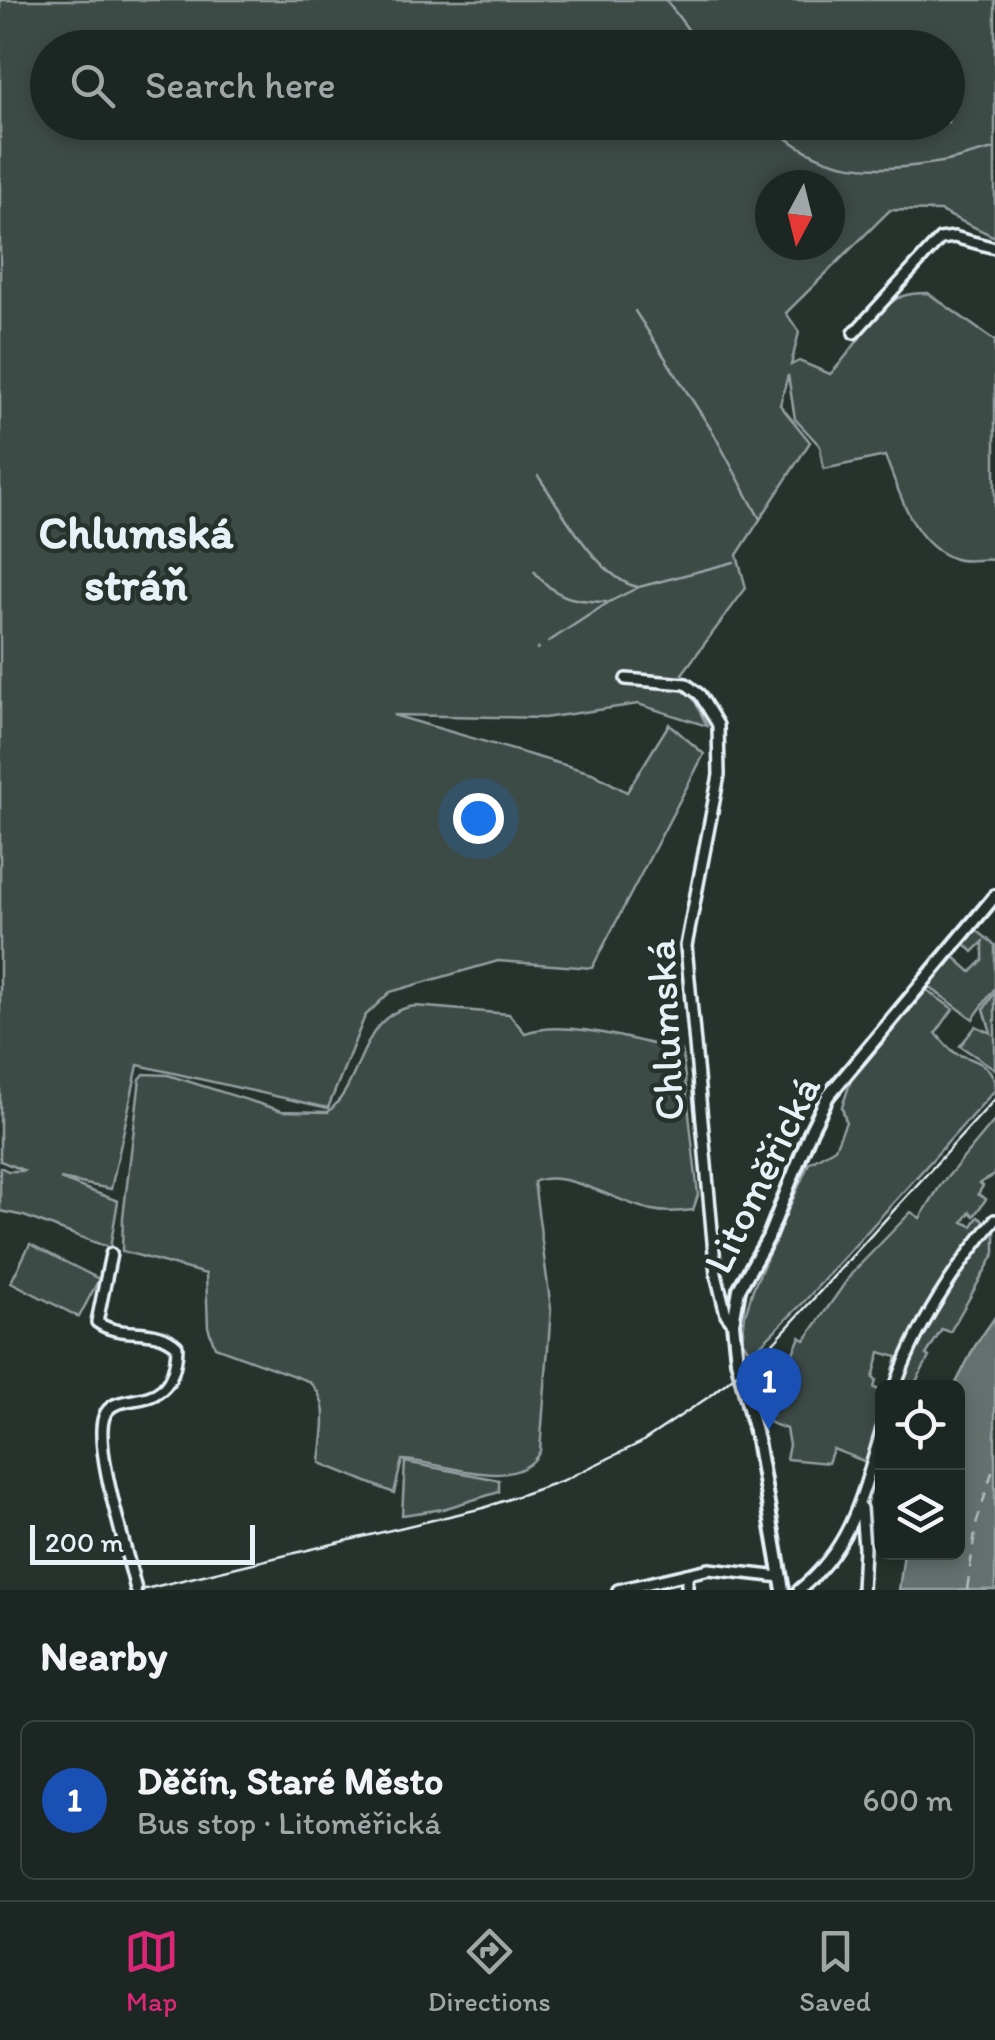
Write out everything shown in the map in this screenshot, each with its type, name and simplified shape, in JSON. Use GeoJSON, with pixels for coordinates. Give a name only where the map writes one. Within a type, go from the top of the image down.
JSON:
{"type":"FeatureCollection","features":[{"type":"Feature","properties":{"kind":"main road","name":"Litoměřická"},"geometry":{"type":"LineString","coordinates":[[783,1590],[755,1428],[736,1358],[733,1323],[740,1289],[773,1228],[828,1096],[995,896]]}},
{"type":"Feature","properties":{"kind":"street"},"geometry":{"type":"LineString","coordinates":[[854,333],[940,238],[954,237],[995,248]]}},
{"type":"Feature","properties":{"kind":"street","name":"Chlumská"},"geometry":{"type":"LineString","coordinates":[[626,679],[686,684],[700,695],[718,725],[718,774],[686,946],[716,1274],[726,1314],[733,1323]]}},
{"type":"Feature","properties":{"kind":"street"},"geometry":{"type":"LineString","coordinates":[[898,1380],[921,1326],[995,1220]]}},
{"type":"Feature","properties":{"kind":"street"},"geometry":{"type":"LineString","coordinates":[[111,1254],[98,1322],[108,1330],[170,1338],[177,1346],[176,1364],[162,1390],[151,1397],[116,1404],[102,1422],[103,1461],[136,1590]]}},
{"type":"Feature","properties":{"kind":"street"},"geometry":{"type":"LineString","coordinates":[[798,1590],[824,1568],[861,1506],[875,1455]]}},
{"type":"Feature","properties":{"kind":"street"},"geometry":{"type":"LineString","coordinates":[[861,1506],[862,1590]]}},
{"type":"Feature","properties":{"kind":"street"},"geometry":{"type":"LineString","coordinates":[[618,1590],[723,1569],[781,1577]]}},
{"type":"Feature","properties":{"kind":"street"},"geometry":{"type":"LineString","coordinates":[[687,1574],[687,1590]]}},
{"type":"Feature","properties":{"kind":"shaded area"},"geometry":{"type":"Polygon","coordinates":[[[0,0],[995,0],[995,237],[940,211],[890,210],[845,255],[845,170],[755,170],[755,260],[840,260],[786,313],[799,332],[791,365],[799,361],[830,374],[874,319],[893,301],[909,294],[928,293],[995,341],[995,560],[955,559],[928,542],[902,501],[885,456],[824,469],[820,446],[795,419],[788,375],[780,405],[810,442],[737,555],[746,588],[682,674],[707,726],[638,704],[544,718],[393,715],[592,773],[627,792],[669,724],[704,754],[592,968],[498,961],[390,992],[365,1016],[328,1108],[138,1065],[111,1189],[60,1179],[118,1201],[110,1248],[0,1211],[0,1167],[25,1171],[0,1161],[0,0]]]}},
{"type":"Feature","properties":{"kind":"shaded area"},"geometry":{"type":"Polygon","coordinates":[[[975,929],[995,945],[995,988],[973,1019],[928,986],[952,955],[971,972],[983,960],[983,942],[973,952],[963,942],[975,929]]]}},
{"type":"Feature","properties":{"kind":"shaded area"},"geometry":{"type":"Polygon","coordinates":[[[924,988],[953,1009],[936,1033],[953,1051],[985,1066],[995,1090],[802,1304],[751,1354],[742,1340],[745,1315],[809,1163],[835,1148],[846,1122],[842,1107],[851,1080],[924,988]]]}},
{"type":"Feature","properties":{"kind":"shaded area"},"geometry":{"type":"Polygon","coordinates":[[[995,992],[995,1069],[960,1046],[976,1026],[991,1033],[984,1009],[995,992]]]}},
{"type":"Feature","properties":{"kind":"shaded area"},"geometry":{"type":"Polygon","coordinates":[[[415,1006],[509,1014],[525,1033],[542,1029],[581,1030],[682,1051],[698,1195],[693,1210],[662,1212],[561,1179],[534,1182],[551,1309],[540,1451],[515,1472],[497,1474],[402,1460],[394,1493],[320,1463],[324,1419],[316,1389],[308,1381],[215,1347],[208,1327],[206,1274],[122,1251],[123,1217],[140,1079],[144,1074],[168,1075],[282,1111],[328,1112],[340,1099],[372,1035],[396,1012],[415,1006]]]}},
{"type":"Feature","properties":{"kind":"shaded area"},"geometry":{"type":"Polygon","coordinates":[[[995,1120],[995,1175],[980,1183],[983,1186],[978,1194],[986,1199],[974,1216],[970,1212],[963,1222],[972,1226],[978,1217],[989,1224],[913,1330],[899,1371],[893,1370],[897,1357],[880,1352],[873,1378],[875,1444],[869,1463],[833,1449],[828,1463],[786,1459],[786,1429],[768,1422],[760,1406],[757,1409],[751,1383],[765,1367],[767,1370],[758,1378],[761,1384],[785,1359],[789,1362],[800,1337],[805,1340],[852,1273],[911,1212],[920,1218],[940,1186],[995,1120]]]}},
{"type":"Feature","properties":{"kind":"shaded area"},"geometry":{"type":"Polygon","coordinates":[[[995,1224],[995,1253],[950,1332],[942,1329],[917,1380],[902,1380],[918,1336],[995,1224]]]}},
{"type":"Feature","properties":{"kind":"shaded area"},"geometry":{"type":"Polygon","coordinates":[[[30,1244],[99,1279],[79,1317],[11,1282],[30,1244]]]}},
{"type":"Feature","properties":{"kind":"shaded area"},"geometry":{"type":"Polygon","coordinates":[[[995,1317],[995,1590],[899,1590],[903,1560],[965,1560],[965,1380],[958,1380],[995,1317]]]}},
{"type":"Feature","properties":{"kind":"shaded area"},"geometry":{"type":"Polygon","coordinates":[[[405,1462],[499,1480],[499,1492],[443,1509],[402,1515],[405,1462]]]}},
{"type":"Feature","properties":{"kind":"waterway"},"geometry":{"type":"LineString","coordinates":[[666,0],[688,30]]}},
{"type":"Feature","properties":{"kind":"waterway"},"geometry":{"type":"LineString","coordinates":[[790,140],[828,160],[871,168],[917,166],[995,149]]}},
{"type":"Feature","properties":{"kind":"waterway"},"geometry":{"type":"LineString","coordinates":[[635,311],[714,434],[760,519]]}},
{"type":"Feature","properties":{"kind":"waterway"},"geometry":{"type":"LineString","coordinates":[[538,476],[595,557],[623,581],[638,587]]}},
{"type":"Feature","properties":{"kind":"waterway"},"geometry":{"type":"LineString","coordinates":[[548,642],[639,587],[734,562]]}},
{"type":"Feature","properties":{"kind":"waterway"},"geometry":{"type":"LineString","coordinates":[[534,571],[549,587],[566,596],[606,602]]}},
{"type":"Feature","properties":{"kind":"ferry route"},"geometry":{"type":"LineString","coordinates":[[967,1590],[976,1525],[995,1462]]}},
{"type":"Feature","properties":{"kind":"railway"},"geometry":{"type":"LineString","coordinates":[[141,1590],[483,1508],[564,1480],[640,1443],[713,1394],[775,1341],[995,1099]]}},
{"type":"Feature","properties":{"kind":"place","name":"Děčín, Staré Město"},"geometry":{"type":"Point","coordinates":[769,1430]}},
{"type":"Feature","properties":{"kind":"district","name":"Chlumská stráň"},"geometry":{"type":"Point","coordinates":[136,558]}}]}
